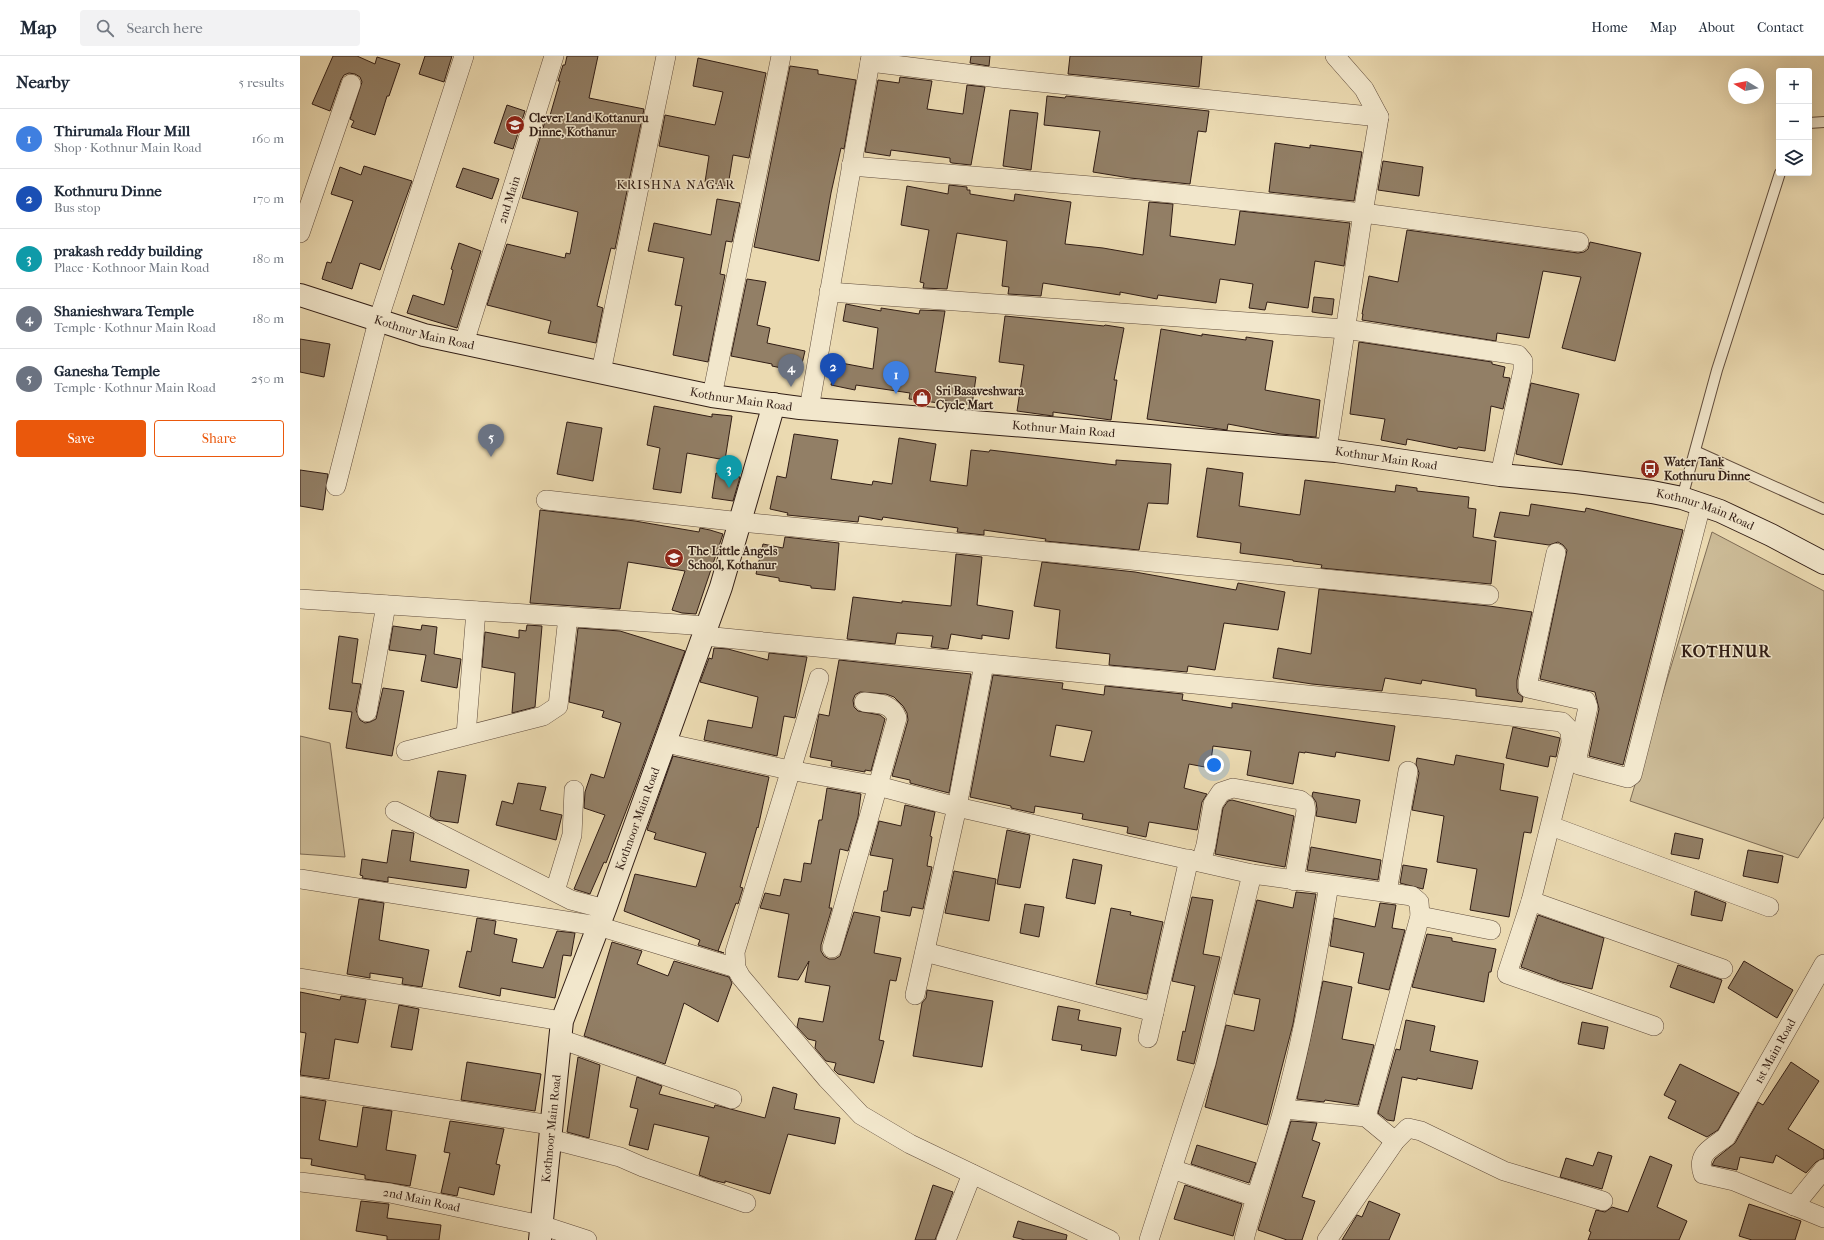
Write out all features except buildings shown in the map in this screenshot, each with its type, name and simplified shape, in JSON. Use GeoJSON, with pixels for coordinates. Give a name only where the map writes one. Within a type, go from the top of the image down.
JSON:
{"type":"FeatureCollection","features":[{"type":"Feature","properties":{"kind":"main road","name":"Kothnur Main Road"},"geometry":{"type":"LineString","coordinates":[[300,295],[424,336],[464,343],[712,396],[809,409],[1327,450],[1500,475],[1576,482],[1652,492],[1691,502],[1720,512],[1771,535],[1824,563]]}},
{"type":"Feature","properties":{"kind":"main road","name":"Kothnoor Main Road"},"geometry":{"type":"LineString","coordinates":[[540,1233],[561,1030],[706,631],[741,522],[774,404]]}},
{"type":"Feature","properties":{"kind":"street"},"geometry":{"type":"LineString","coordinates":[[336,486],[378,321],[464,56]]}},
{"type":"Feature","properties":{"kind":"street","name":"2nd Main"},"geometry":{"type":"LineString","coordinates":[[464,343],[554,56]]}},
{"type":"Feature","properties":{"kind":"street"},"geometry":{"type":"LineString","coordinates":[[601,372],[666,56]]}},
{"type":"Feature","properties":{"kind":"street"},"geometry":{"type":"LineString","coordinates":[[712,396],[781,56]]}},
{"type":"Feature","properties":{"kind":"street"},"geometry":{"type":"LineString","coordinates":[[1327,450],[1363,213],[1380,117],[1364,89],[1335,56]]}},
{"type":"Feature","properties":{"kind":"street"},"geometry":{"type":"LineString","coordinates":[[809,409],[870,59],[999,78],[1380,117]]}},
{"type":"Feature","properties":{"kind":"street"},"geometry":{"type":"LineString","coordinates":[[300,233],[351,84]]}},
{"type":"Feature","properties":{"kind":"street"},"geometry":{"type":"LineString","coordinates":[[851,166],[1140,190],[1363,213],[1579,242]]}},
{"type":"Feature","properties":{"kind":"street"},"geometry":{"type":"LineString","coordinates":[[829,292],[1345,329],[1518,356],[1523,361],[1523,370],[1500,475]]}},
{"type":"Feature","properties":{"kind":"street"},"geometry":{"type":"LineString","coordinates":[[546,500],[741,522],[1489,595]]}},
{"type":"Feature","properties":{"kind":"street"},"geometry":{"type":"LineString","coordinates":[[1556,553],[1528,682],[1528,688],[1586,701],[1588,708],[1576,763],[1578,765],[1628,778],[1632,775],[1691,502]]}},
{"type":"Feature","properties":{"kind":"street"},"geometry":{"type":"LineString","coordinates":[[300,599],[568,617],[706,631],[984,664],[1450,709],[1562,722],[1570,730],[1571,743],[1532,902],[1507,974],[1654,1026]]}},
{"type":"Feature","properties":{"kind":"street"},"geometry":{"type":"LineString","coordinates":[[367,712],[386,605]]}},
{"type":"Feature","properties":{"kind":"street"},"geometry":{"type":"LineString","coordinates":[[466,736],[476,611]]}},
{"type":"Feature","properties":{"kind":"street"},"geometry":{"type":"LineString","coordinates":[[406,750],[544,716],[558,706],[568,617]]}},
{"type":"Feature","properties":{"kind":"street"},"geometry":{"type":"LineString","coordinates":[[915,995],[957,807],[984,664]]}},
{"type":"Feature","properties":{"kind":"street"},"geometry":{"type":"LineString","coordinates":[[819,678],[789,770],[735,952],[736,968],[741,977],[827,1079],[861,1115],[910,1144],[1110,1240]]}},
{"type":"Feature","properties":{"kind":"street"},"geometry":{"type":"LineString","coordinates":[[832,948],[897,718],[894,710],[888,706],[864,702]]}},
{"type":"Feature","properties":{"kind":"street"},"geometry":{"type":"LineString","coordinates":[[666,743],[789,770],[878,786],[957,807],[1252,874],[1294,881],[1412,896],[1419,902],[1420,916],[1366,1117]]}},
{"type":"Feature","properties":{"kind":"street"},"geometry":{"type":"LineString","coordinates":[[1387,892],[1408,771]]}},
{"type":"Feature","properties":{"kind":"street"},"geometry":{"type":"LineString","coordinates":[[1148,1038],[1195,861],[1206,845],[1213,804],[1221,792],[1232,788],[1300,800],[1305,804],[1306,811],[1294,881]]}},
{"type":"Feature","properties":{"kind":"street"},"geometry":{"type":"LineString","coordinates":[[555,891],[572,835],[574,790]]}},
{"type":"Feature","properties":{"kind":"street"},"geometry":{"type":"LineString","coordinates":[[395,811],[555,891],[601,917],[736,968]]}},
{"type":"Feature","properties":{"kind":"street"},"geometry":{"type":"LineString","coordinates":[[1551,826],[1769,907]]}},
{"type":"Feature","properties":{"kind":"street"},"geometry":{"type":"LineString","coordinates":[[1149,1240],[1206,1064],[1252,874]]}},
{"type":"Feature","properties":{"kind":"street"},"geometry":{"type":"LineString","coordinates":[[300,879],[601,917]]}},
{"type":"Feature","properties":{"kind":"street"},"geometry":{"type":"LineString","coordinates":[[1244,1240],[1255,1197],[1272,1150],[1284,1109],[1306,1017],[1329,885]]}},
{"type":"Feature","properties":{"kind":"street"},"geometry":{"type":"LineString","coordinates":[[1532,902],[1723,968]]}},
{"type":"Feature","properties":{"kind":"street"},"geometry":{"type":"LineString","coordinates":[[1420,916],[1491,930]]}},
{"type":"Feature","properties":{"kind":"street"},"geometry":{"type":"LineString","coordinates":[[925,952],[1154,1012]]}},
{"type":"Feature","properties":{"kind":"street","name":"1st Main Road"},"geometry":{"type":"LineString","coordinates":[[1794,1206],[1734,1181],[1703,1174],[1700,1165],[1703,1154],[1726,1137],[1824,964]]}},
{"type":"Feature","properties":{"kind":"street"},"geometry":{"type":"LineString","coordinates":[[300,978],[561,1030],[732,1099]]}},
{"type":"Feature","properties":{"kind":"street"},"geometry":{"type":"LineString","coordinates":[[300,1086],[551,1132],[643,1167],[746,1202]]}},
{"type":"Feature","properties":{"kind":"street"},"geometry":{"type":"LineString","coordinates":[[1284,1109],[1366,1117],[1395,1141]]}},
{"type":"Feature","properties":{"kind":"street"},"geometry":{"type":"LineString","coordinates":[[1327,1240],[1395,1141],[1408,1128],[1420,1131],[1504,1171],[1603,1201]]}},
{"type":"Feature","properties":{"kind":"street"},"geometry":{"type":"LineString","coordinates":[[1172,1169],[1255,1197]]}},
{"type":"Feature","properties":{"kind":"street"},"geometry":{"type":"LineString","coordinates":[[1824,1169],[1794,1206],[1824,1218]]}},
{"type":"Feature","properties":{"kind":"street"},"geometry":{"type":"LineString","coordinates":[[946,1240],[972,1174]]}},
{"type":"Feature","properties":{"kind":"street","name":"2nd Main Road"},"geometry":{"type":"LineString","coordinates":[[300,1182],[390,1193],[540,1233],[587,1240]]}},
{"type":"Feature","properties":{"kind":"lane"},"geometry":{"type":"LineString","coordinates":[[1812,123],[1824,122]]}},
{"type":"Feature","properties":{"kind":"lane"},"geometry":{"type":"LineString","coordinates":[[1691,502],[1695,451],[1717,370],[1779,176]]}},
{"type":"Feature","properties":{"kind":"lane"},"geometry":{"type":"LineString","coordinates":[[1695,451],[1824,509]]}},
{"type":"Feature","properties":{"kind":"shaded area"},"geometry":{"type":"Polygon","coordinates":[[[1712,532],[1824,591],[1824,817],[1798,858],[1630,801],[1712,532]]]}},
{"type":"Feature","properties":{"kind":"shaded area"},"geometry":{"type":"Polygon","coordinates":[[[300,736],[330,743],[345,857],[300,854],[300,736]]]}},
{"type":"Feature","properties":{"kind":"place","name":"Clever Land Kottanuru Dinne, Kothanur"},"geometry":{"type":"Point","coordinates":[515,125]}},
{"type":"Feature","properties":{"kind":"place","name":"Kothnuru Dinne"},"geometry":{"type":"Point","coordinates":[833,386]}},
{"type":"Feature","properties":{"kind":"place","name":"Shanieshwara Temple"},"geometry":{"type":"Point","coordinates":[791,387]}},
{"type":"Feature","properties":{"kind":"place","name":"Thirumala Flour Mill"},"geometry":{"type":"Point","coordinates":[896,394]}},
{"type":"Feature","properties":{"kind":"place","name":"Sri Basaveshwara Cycle Mart"},"geometry":{"type":"Point","coordinates":[922,398]}},
{"type":"Feature","properties":{"kind":"place","name":"Ganesha Temple"},"geometry":{"type":"Point","coordinates":[491,457]}},
{"type":"Feature","properties":{"kind":"place","name":"Water Tank Kothnuru Dinne"},"geometry":{"type":"Point","coordinates":[1650,469]}},
{"type":"Feature","properties":{"kind":"place","name":"prakash reddy building"},"geometry":{"type":"Point","coordinates":[729,488]}},
{"type":"Feature","properties":{"kind":"place","name":"The Little Angels School, Kothanur"},"geometry":{"type":"Point","coordinates":[674,558]}},
{"type":"Feature","properties":{"kind":"district","name":"KRISHNA NAGAR"},"geometry":{"type":"Point","coordinates":[676,184]}},
{"type":"Feature","properties":{"kind":"district","name":"KOTHNUR"},"geometry":{"type":"Point","coordinates":[1726,651]}}]}
